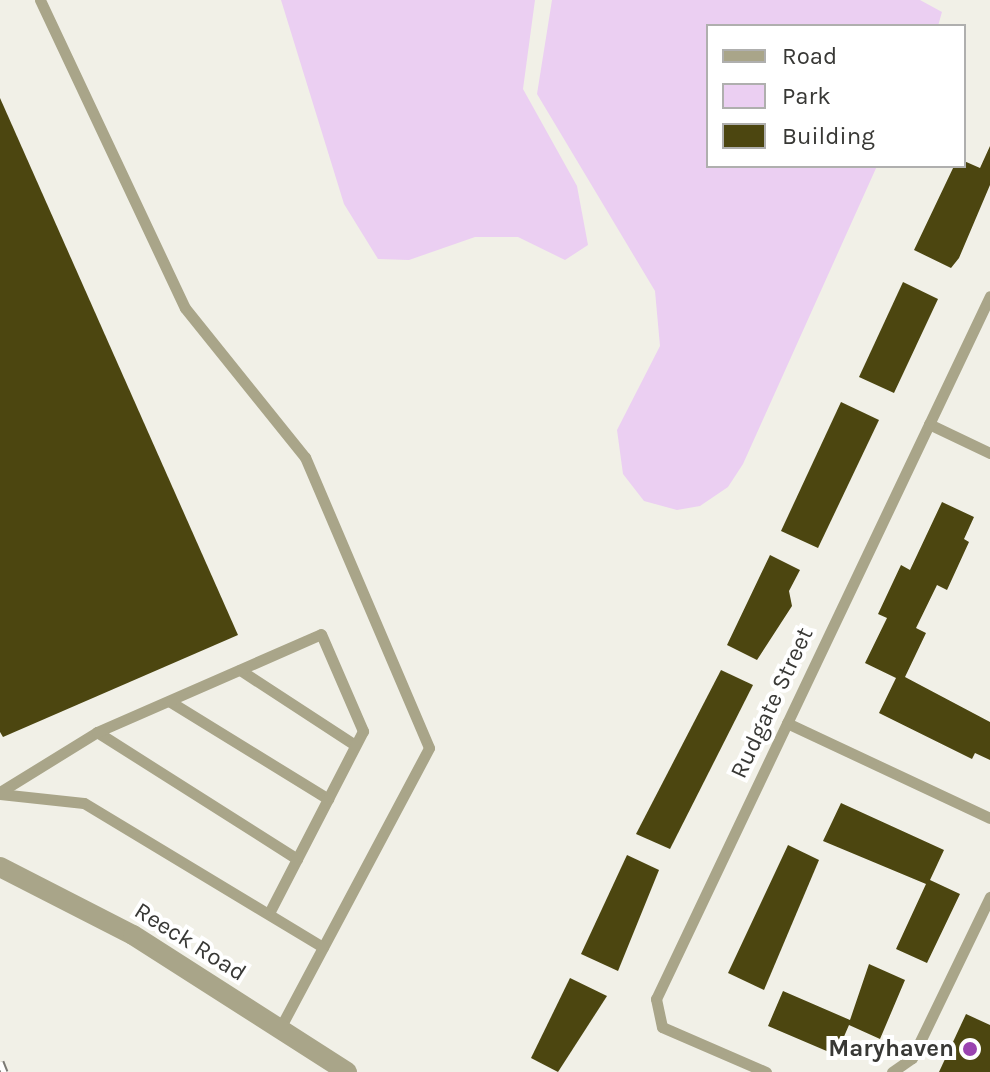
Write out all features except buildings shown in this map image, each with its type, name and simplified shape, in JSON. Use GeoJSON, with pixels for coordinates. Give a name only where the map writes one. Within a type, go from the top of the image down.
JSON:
{"type":"FeatureCollection","features":[{"type":"Feature","properties":{"kind":"street","name":"Reeck Road"},"geometry":{"type":"LineString","coordinates":[[0,867],[133,935],[347,1072]]}},
{"type":"Feature","properties":{"kind":"lane"},"geometry":{"type":"LineString","coordinates":[[40,0],[185,308],[305,457],[429,748],[280,1028]]}},
{"type":"Feature","properties":{"kind":"lane","name":"Rudgate Street"},"geometry":{"type":"LineString","coordinates":[[766,1072],[662,1027],[654,1014],[787,723],[990,296]]}},
{"type":"Feature","properties":{"kind":"lane"},"geometry":{"type":"LineString","coordinates":[[929,424],[990,453]]}},
{"type":"Feature","properties":{"kind":"lane"},"geometry":{"type":"LineString","coordinates":[[0,793],[97,732],[321,634],[363,731],[269,913]]}},
{"type":"Feature","properties":{"kind":"lane"},"geometry":{"type":"LineString","coordinates":[[240,670],[355,745]]}},
{"type":"Feature","properties":{"kind":"lane"},"geometry":{"type":"LineString","coordinates":[[169,701],[328,799]]}},
{"type":"Feature","properties":{"kind":"lane"},"geometry":{"type":"LineString","coordinates":[[787,723],[990,818]]}},
{"type":"Feature","properties":{"kind":"lane"},"geometry":{"type":"LineString","coordinates":[[97,732],[297,859]]}},
{"type":"Feature","properties":{"kind":"lane"},"geometry":{"type":"LineString","coordinates":[[0,793],[84,803],[323,947]]}},
{"type":"Feature","properties":{"kind":"lane"},"geometry":{"type":"LineString","coordinates":[[898,1070],[912,1058],[990,897]]}},
{"type":"Feature","properties":{"kind":"green space"},"geometry":{"type":"Polygon","coordinates":[[[281,0],[535,0],[523,89],[577,186],[588,245],[565,260],[518,237],[475,237],[409,260],[378,259],[344,204],[281,0]]]}},
{"type":"Feature","properties":{"kind":"green space"},"geometry":{"type":"Polygon","coordinates":[[[552,0],[920,0],[942,12],[939,24],[706,24],[706,168],[876,168],[743,464],[728,487],[700,506],[677,510],[644,501],[623,474],[617,430],[660,346],[655,291],[537,94],[552,0]]]}},
{"type":"Feature","properties":{"kind":"railway"},"geometry":{"type":"LineString","coordinates":[[0,1062],[4,1072]]}},
{"type":"Feature","properties":{"kind":"place","name":"Maryhaven"},"geometry":{"type":"Point","coordinates":[970,1049]}}]}
